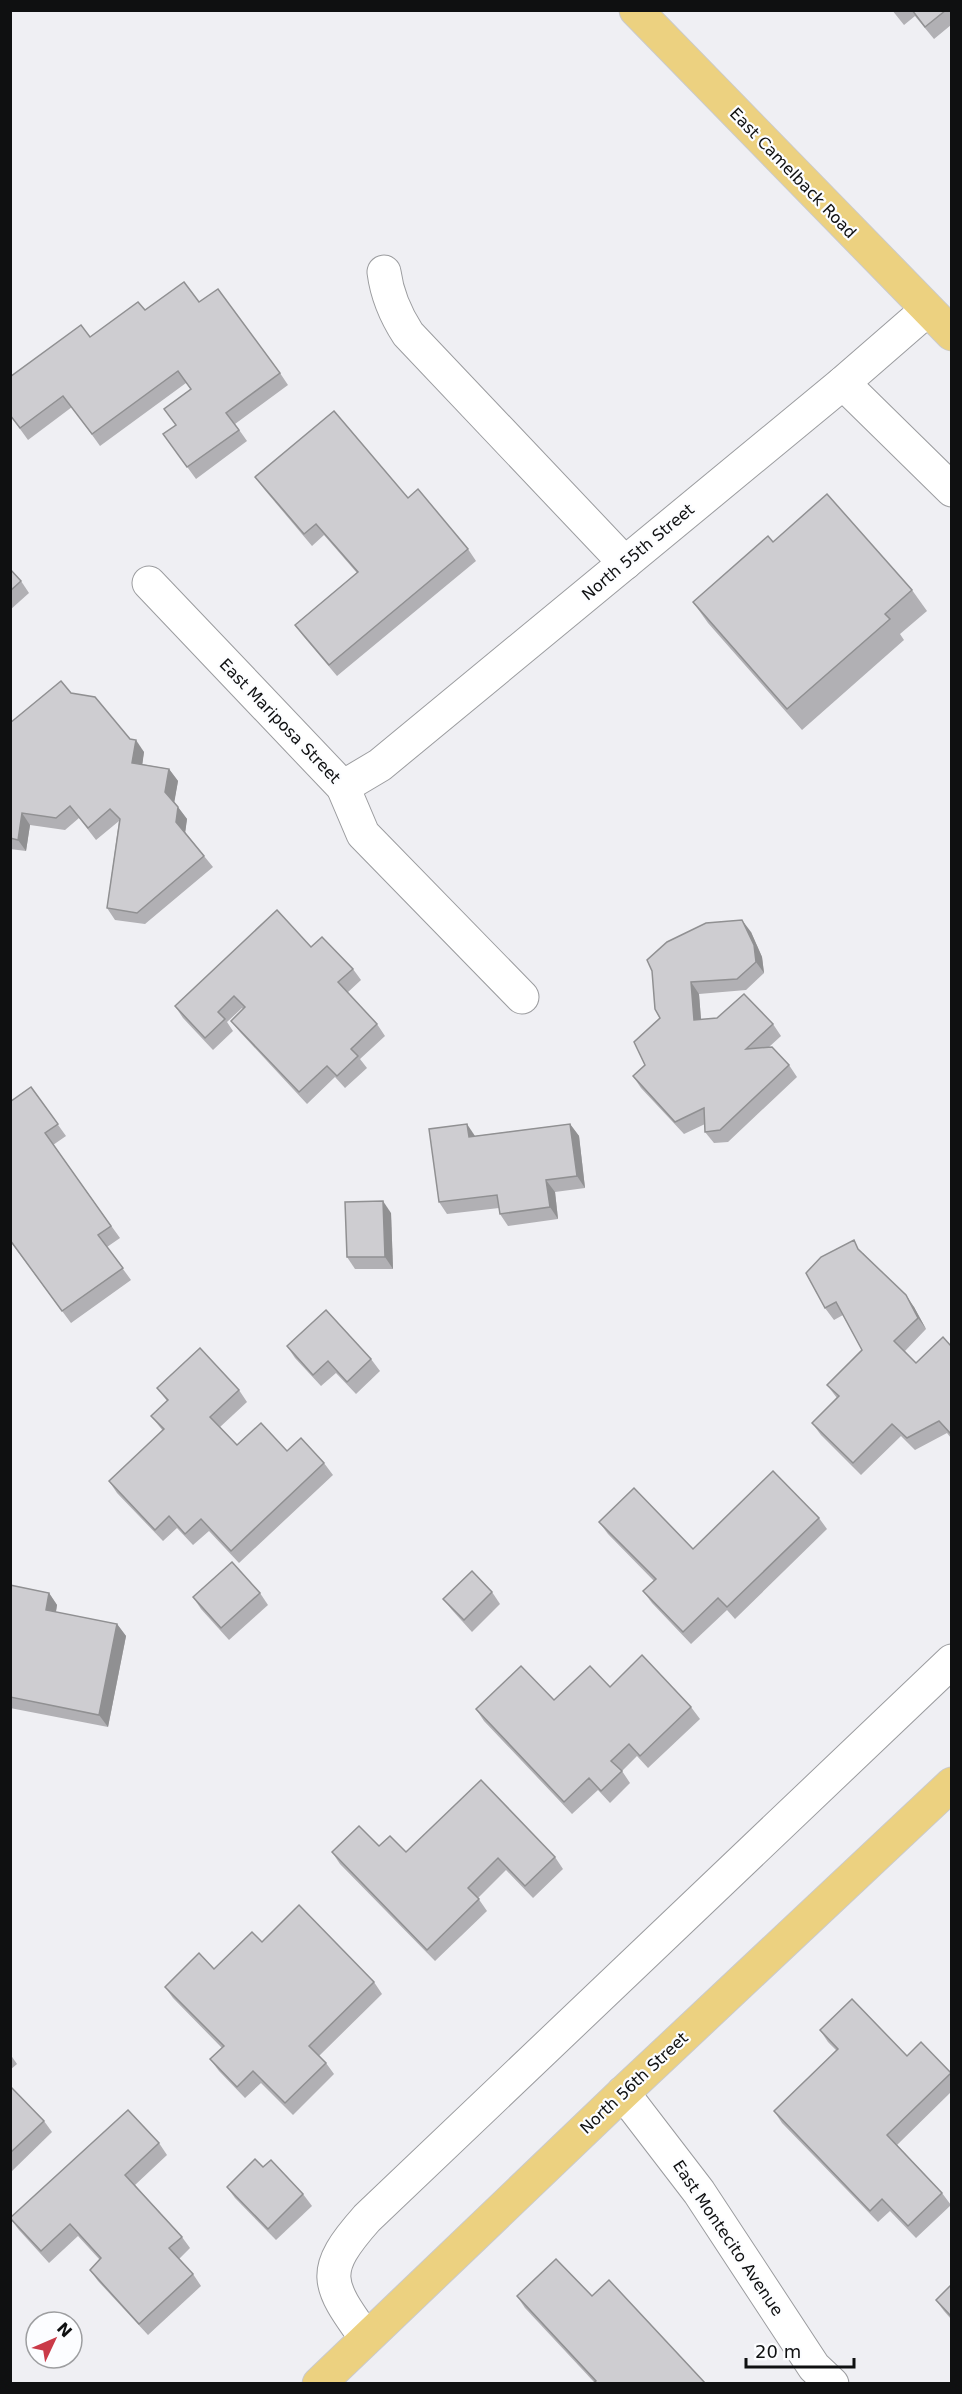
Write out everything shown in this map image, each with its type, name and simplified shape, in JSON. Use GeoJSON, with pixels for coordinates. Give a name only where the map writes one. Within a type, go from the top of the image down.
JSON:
{"type":"FeatureCollection","features":[{"type":"Feature","properties":{"kind":"main road","name":"East Camelback Road"},"geometry":{"type":"LineString","coordinates":[[636,10],[951,334]]}},
{"type":"Feature","properties":{"kind":"main road","name":"North 56th Street"},"geometry":{"type":"LineString","coordinates":[[319,2384],[951,1784]]}},
{"type":"Feature","properties":{"kind":"street"},"geometry":{"type":"LineString","coordinates":[[384,272],[386,288],[393,308],[408,334],[625,563]]}},
{"type":"Feature","properties":{"kind":"street","name":"North 55th Street"},"geometry":{"type":"LineString","coordinates":[[343,787],[380,765],[843,383],[927,310]]}},
{"type":"Feature","properties":{"kind":"street"},"geometry":{"type":"LineString","coordinates":[[843,383],[951,490]]}},
{"type":"Feature","properties":{"kind":"street","name":"East Mariposa Street"},"geometry":{"type":"LineString","coordinates":[[149,583],[343,787],[363,834],[522,998]]}},
{"type":"Feature","properties":{"kind":"street"},"geometry":{"type":"LineString","coordinates":[[366,2338],[336,2293],[336,2259],[346,2241],[375,2209],[951,1661]]}},
{"type":"Feature","properties":{"kind":"street","name":"East Montecito Avenue"},"geometry":{"type":"LineString","coordinates":[[623,2093],[699,2192],[814,2367],[832,2384]]}},
{"type":"Feature","properties":{"kind":"building"},"geometry":{"type":"Polygon","coordinates":[[[912,10],[946,10],[925,27],[912,10]]]}},
{"type":"Feature","properties":{"kind":"building"},"geometry":{"type":"Polygon","coordinates":[[[184,282],[199,302],[218,289],[280,373],[226,413],[239,430],[187,467],[163,434],[176,425],[164,409],[191,389],[178,371],[92,434],[63,396],[20,428],[10,415],[10,377],[81,325],[90,337],[138,302],[145,310],[184,282]]]}},
{"type":"Feature","properties":{"kind":"building"},"geometry":{"type":"Polygon","coordinates":[[[334,411],[408,498],[418,489],[468,549],[329,665],[295,625],[358,572],[316,524],[304,534],[255,477],[334,411]]]}},
{"type":"Feature","properties":{"kind":"building"},"geometry":{"type":"Polygon","coordinates":[[[827,494],[912,590],[885,614],[890,619],[787,709],[693,602],[768,536],[773,542],[827,494]]]}},
{"type":"Feature","properties":{"kind":"building"},"geometry":{"type":"Polygon","coordinates":[[[10,569],[21,581],[10,591],[10,569]]]}},
{"type":"Feature","properties":{"kind":"building"},"geometry":{"type":"Polygon","coordinates":[[[61,681],[71,693],[95,697],[130,739],[136,740],[132,763],[169,769],[165,792],[178,807],[176,822],[204,856],[137,913],[107,908],[120,819],[110,809],[88,828],[70,806],[56,818],[22,813],[18,840],[10,838],[10,723],[61,681]]]}},
{"type":"Feature","properties":{"kind":"building"},"geometry":{"type":"Polygon","coordinates":[[[277,910],[311,947],[322,937],[353,969],[338,982],[377,1024],[351,1049],[358,1056],[337,1076],[327,1066],[299,1092],[231,1021],[245,1007],[234,996],[218,1012],[225,1019],[205,1038],[175,1006],[277,910]]]}},
{"type":"Feature","properties":{"kind":"building"},"geometry":{"type":"Polygon","coordinates":[[[742,920],[754,945],[756,962],[737,979],[691,982],[694,1020],[717,1018],[744,994],[773,1024],[746,1049],[772,1047],[789,1065],[720,1130],[705,1132],[704,1108],[675,1122],[633,1076],[645,1065],[634,1042],[660,1018],[655,1009],[652,971],[647,960],[667,942],[706,923],[742,920]]]}},
{"type":"Feature","properties":{"kind":"building"},"geometry":{"type":"Polygon","coordinates":[[[31,1087],[58,1124],[45,1133],[111,1226],[98,1235],[123,1268],[62,1311],[10,1240],[10,1102],[31,1087]]]}},
{"type":"Feature","properties":{"kind":"building"},"geometry":{"type":"Polygon","coordinates":[[[467,1124],[469,1137],[570,1124],[577,1176],[546,1180],[550,1207],[500,1214],[497,1195],[439,1202],[429,1129],[467,1124]]]}},
{"type":"Feature","properties":{"kind":"building"},"geometry":{"type":"Polygon","coordinates":[[[383,1201],[385,1257],[347,1257],[345,1202],[383,1201]]]}},
{"type":"Feature","properties":{"kind":"building"},"geometry":{"type":"Polygon","coordinates":[[[854,1240],[858,1249],[906,1295],[918,1318],[894,1341],[916,1363],[943,1337],[951,1346],[951,1434],[939,1421],[907,1438],[892,1424],[853,1463],[812,1423],[839,1396],[827,1385],[862,1350],[836,1302],[825,1308],[806,1273],[821,1257],[854,1240]]]}},
{"type":"Feature","properties":{"kind":"building"},"geometry":{"type":"Polygon","coordinates":[[[326,1310],[371,1359],[347,1382],[328,1361],[313,1375],[287,1346],[326,1310]]]}},
{"type":"Feature","properties":{"kind":"building"},"geometry":{"type":"Polygon","coordinates":[[[200,1348],[239,1390],[210,1417],[237,1445],[261,1423],[287,1451],[301,1438],[324,1463],[231,1551],[201,1519],[185,1534],[169,1516],[155,1530],[109,1481],[164,1429],[151,1416],[168,1400],[157,1388],[200,1348]]]}},
{"type":"Feature","properties":{"kind":"building"},"geometry":{"type":"Polygon","coordinates":[[[773,1471],[819,1518],[727,1607],[718,1598],[683,1632],[643,1591],[656,1579],[599,1522],[634,1488],[693,1549],[773,1471]]]}},
{"type":"Feature","properties":{"kind":"building"},"geometry":{"type":"Polygon","coordinates":[[[232,1562],[260,1593],[221,1628],[193,1597],[232,1562]]]}},
{"type":"Feature","properties":{"kind":"building"},"geometry":{"type":"Polygon","coordinates":[[[472,1571],[492,1592],[464,1620],[443,1599],[472,1571]]]}},
{"type":"Feature","properties":{"kind":"building"},"geometry":{"type":"Polygon","coordinates":[[[10,1585],[49,1593],[46,1610],[117,1624],[99,1715],[10,1697],[10,1585]]]}},
{"type":"Feature","properties":{"kind":"building"},"geometry":{"type":"Polygon","coordinates":[[[642,1655],[691,1707],[640,1756],[629,1744],[611,1761],[622,1771],[601,1791],[589,1778],[564,1802],[476,1709],[521,1666],[554,1700],[590,1666],[610,1687],[642,1655]]]}},
{"type":"Feature","properties":{"kind":"building"},"geometry":{"type":"Polygon","coordinates":[[[481,1780],[555,1857],[525,1886],[498,1858],[468,1888],[479,1899],[427,1950],[332,1852],[359,1826],[379,1846],[390,1836],[406,1852],[481,1780]]]}},
{"type":"Feature","properties":{"kind":"building"},"geometry":{"type":"Polygon","coordinates":[[[299,1905],[374,1982],[309,2046],[326,2063],[285,2103],[253,2071],[237,2087],[210,2059],[224,2046],[165,1987],[199,1953],[214,1969],[252,1932],[262,1942],[299,1905]]]}},
{"type":"Feature","properties":{"kind":"building"},"geometry":{"type":"Polygon","coordinates":[[[852,1999],[907,2056],[921,2042],[951,2073],[887,2135],[942,2193],[908,2226],[882,2199],[870,2211],[774,2111],[838,2049],[820,2030],[852,1999]]]}},
{"type":"Feature","properties":{"kind":"building"},"geometry":{"type":"Polygon","coordinates":[[[10,2086],[44,2121],[10,2153],[10,2086]]]}},
{"type":"Feature","properties":{"kind":"building"},"geometry":{"type":"Polygon","coordinates":[[[128,2110],[159,2143],[125,2175],[182,2237],[169,2248],[193,2274],[139,2324],[90,2270],[101,2258],[70,2224],[41,2251],[10,2218],[128,2110]]]}},
{"type":"Feature","properties":{"kind":"building"},"geometry":{"type":"Polygon","coordinates":[[[255,2159],[263,2167],[271,2160],[303,2194],[268,2229],[227,2187],[255,2159]]]}},
{"type":"Feature","properties":{"kind":"building"},"geometry":{"type":"Polygon","coordinates":[[[556,2259],[592,2296],[609,2280],[706,2384],[592,2384],[596,2381],[517,2296],[556,2259]]]}},
{"type":"Feature","properties":{"kind":"building"},"geometry":{"type":"Polygon","coordinates":[[[951,2285],[951,2316],[936,2300],[951,2285]]]}}]}
